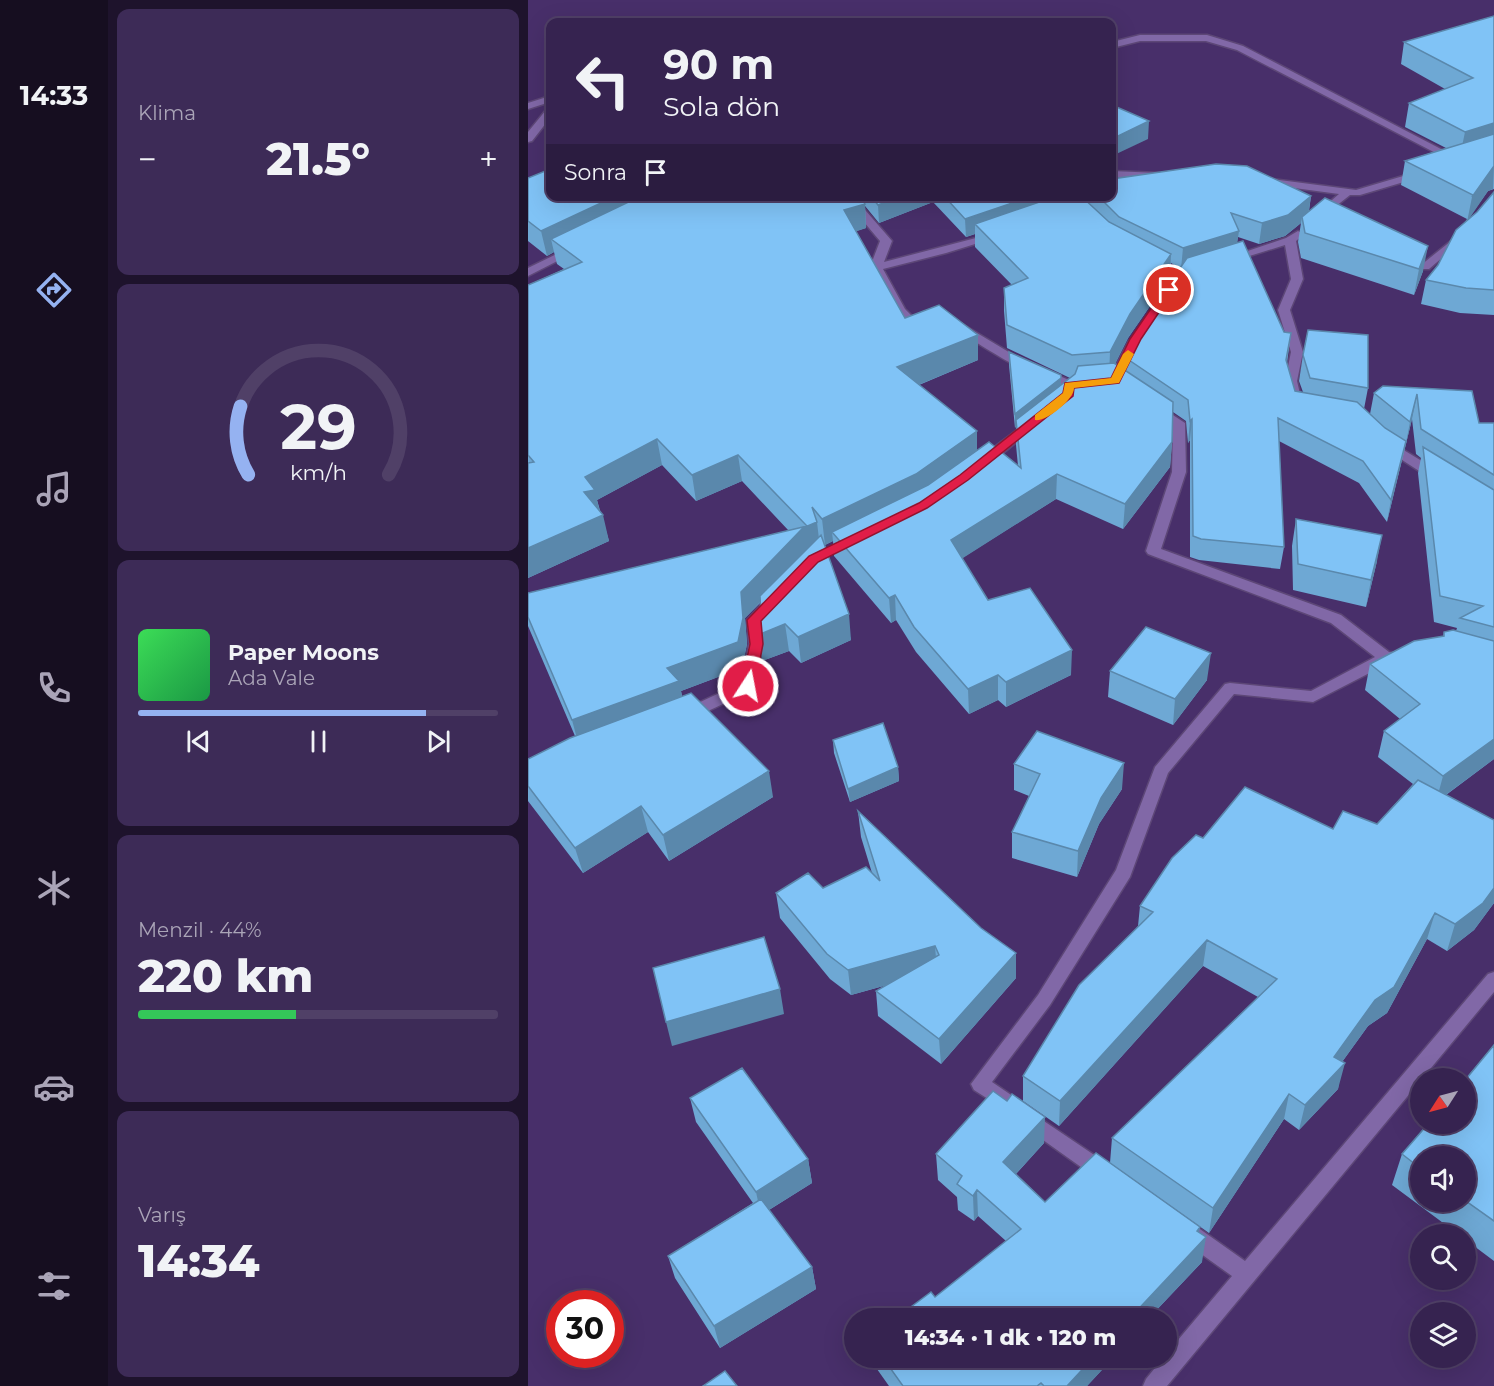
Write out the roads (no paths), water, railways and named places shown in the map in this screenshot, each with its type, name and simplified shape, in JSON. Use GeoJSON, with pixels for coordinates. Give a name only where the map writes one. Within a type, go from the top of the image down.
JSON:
{"type":"FeatureCollection","features":[{"type":"Feature","properties":{"kind":"street"},"geometry":{"type":"LineString","coordinates":[[1116,44],[1140,38],[1207,38],[1240,48],[1460,162]]}},
{"type":"Feature","properties":{"kind":"street"},"geometry":{"type":"LineString","coordinates":[[528,100],[546,98]]}},
{"type":"Feature","properties":{"kind":"street"},"geometry":{"type":"LineString","coordinates":[[528,106],[546,99]]}},
{"type":"Feature","properties":{"kind":"street"},"geometry":{"type":"LineString","coordinates":[[528,139],[546,117]]}},
{"type":"Feature","properties":{"kind":"street"},"geometry":{"type":"LineString","coordinates":[[1257,181],[1356,193],[1471,158]]}},
{"type":"Feature","properties":{"kind":"street"},"geometry":{"type":"LineString","coordinates":[[1116,174],[1170,177]]}},
{"type":"Feature","properties":{"kind":"street"},"geometry":{"type":"LineString","coordinates":[[1213,265],[1290,240],[1348,192]]}},
{"type":"Feature","properties":{"kind":"street"},"geometry":{"type":"LineString","coordinates":[[852,201],[886,241],[876,267]]}},
{"type":"Feature","properties":{"kind":"street"},"geometry":{"type":"LineString","coordinates":[[1425,267],[1467,231]]}},
{"type":"Feature","properties":{"kind":"street"},"geometry":{"type":"LineString","coordinates":[[876,267],[1004,233]]}},
{"type":"Feature","properties":{"kind":"street"},"geometry":{"type":"LineString","coordinates":[[1290,240],[1297,279],[1284,310],[1297,352],[1291,381],[1298,409]]}},
{"type":"Feature","properties":{"kind":"street"},"geometry":{"type":"LineString","coordinates":[[528,273],[586,242]]}},
{"type":"Feature","properties":{"kind":"street"},"geometry":{"type":"LineString","coordinates":[[876,267],[906,319],[918,325],[944,321],[1013,360],[1069,386],[1120,384],[1141,330]]}},
{"type":"Feature","properties":{"kind":"street"},"geometry":{"type":"LineString","coordinates":[[1060,401],[1069,394],[1069,386]]}},
{"type":"Feature","properties":{"kind":"street"},"geometry":{"type":"LineString","coordinates":[[1143,399],[1179,423],[1179,472],[1153,551],[1336,619],[1386,658]]}},
{"type":"Feature","properties":{"kind":"street"},"geometry":{"type":"LineString","coordinates":[[973,470],[1042,415]]}},
{"type":"Feature","properties":{"kind":"street"},"geometry":{"type":"LineString","coordinates":[[1380,438],[1445,482]]}},
{"type":"Feature","properties":{"kind":"street"},"geometry":{"type":"LineString","coordinates":[[672,720],[748,686],[756,644],[754,620],[783,589]]}},
{"type":"Feature","properties":{"kind":"street"},"geometry":{"type":"LineString","coordinates":[[1113,1179],[980,1084],[1044,1000],[1124,872],[1161,771],[1230,688],[1313,697],[1386,658],[1410,655]]}},
{"type":"Feature","properties":{"kind":"street"},"geometry":{"type":"LineString","coordinates":[[1153,1386],[1494,979]]}},
{"type":"Feature","properties":{"kind":"street"},"geometry":{"type":"LineString","coordinates":[[1180,1227],[1246,1274]]}}]}
